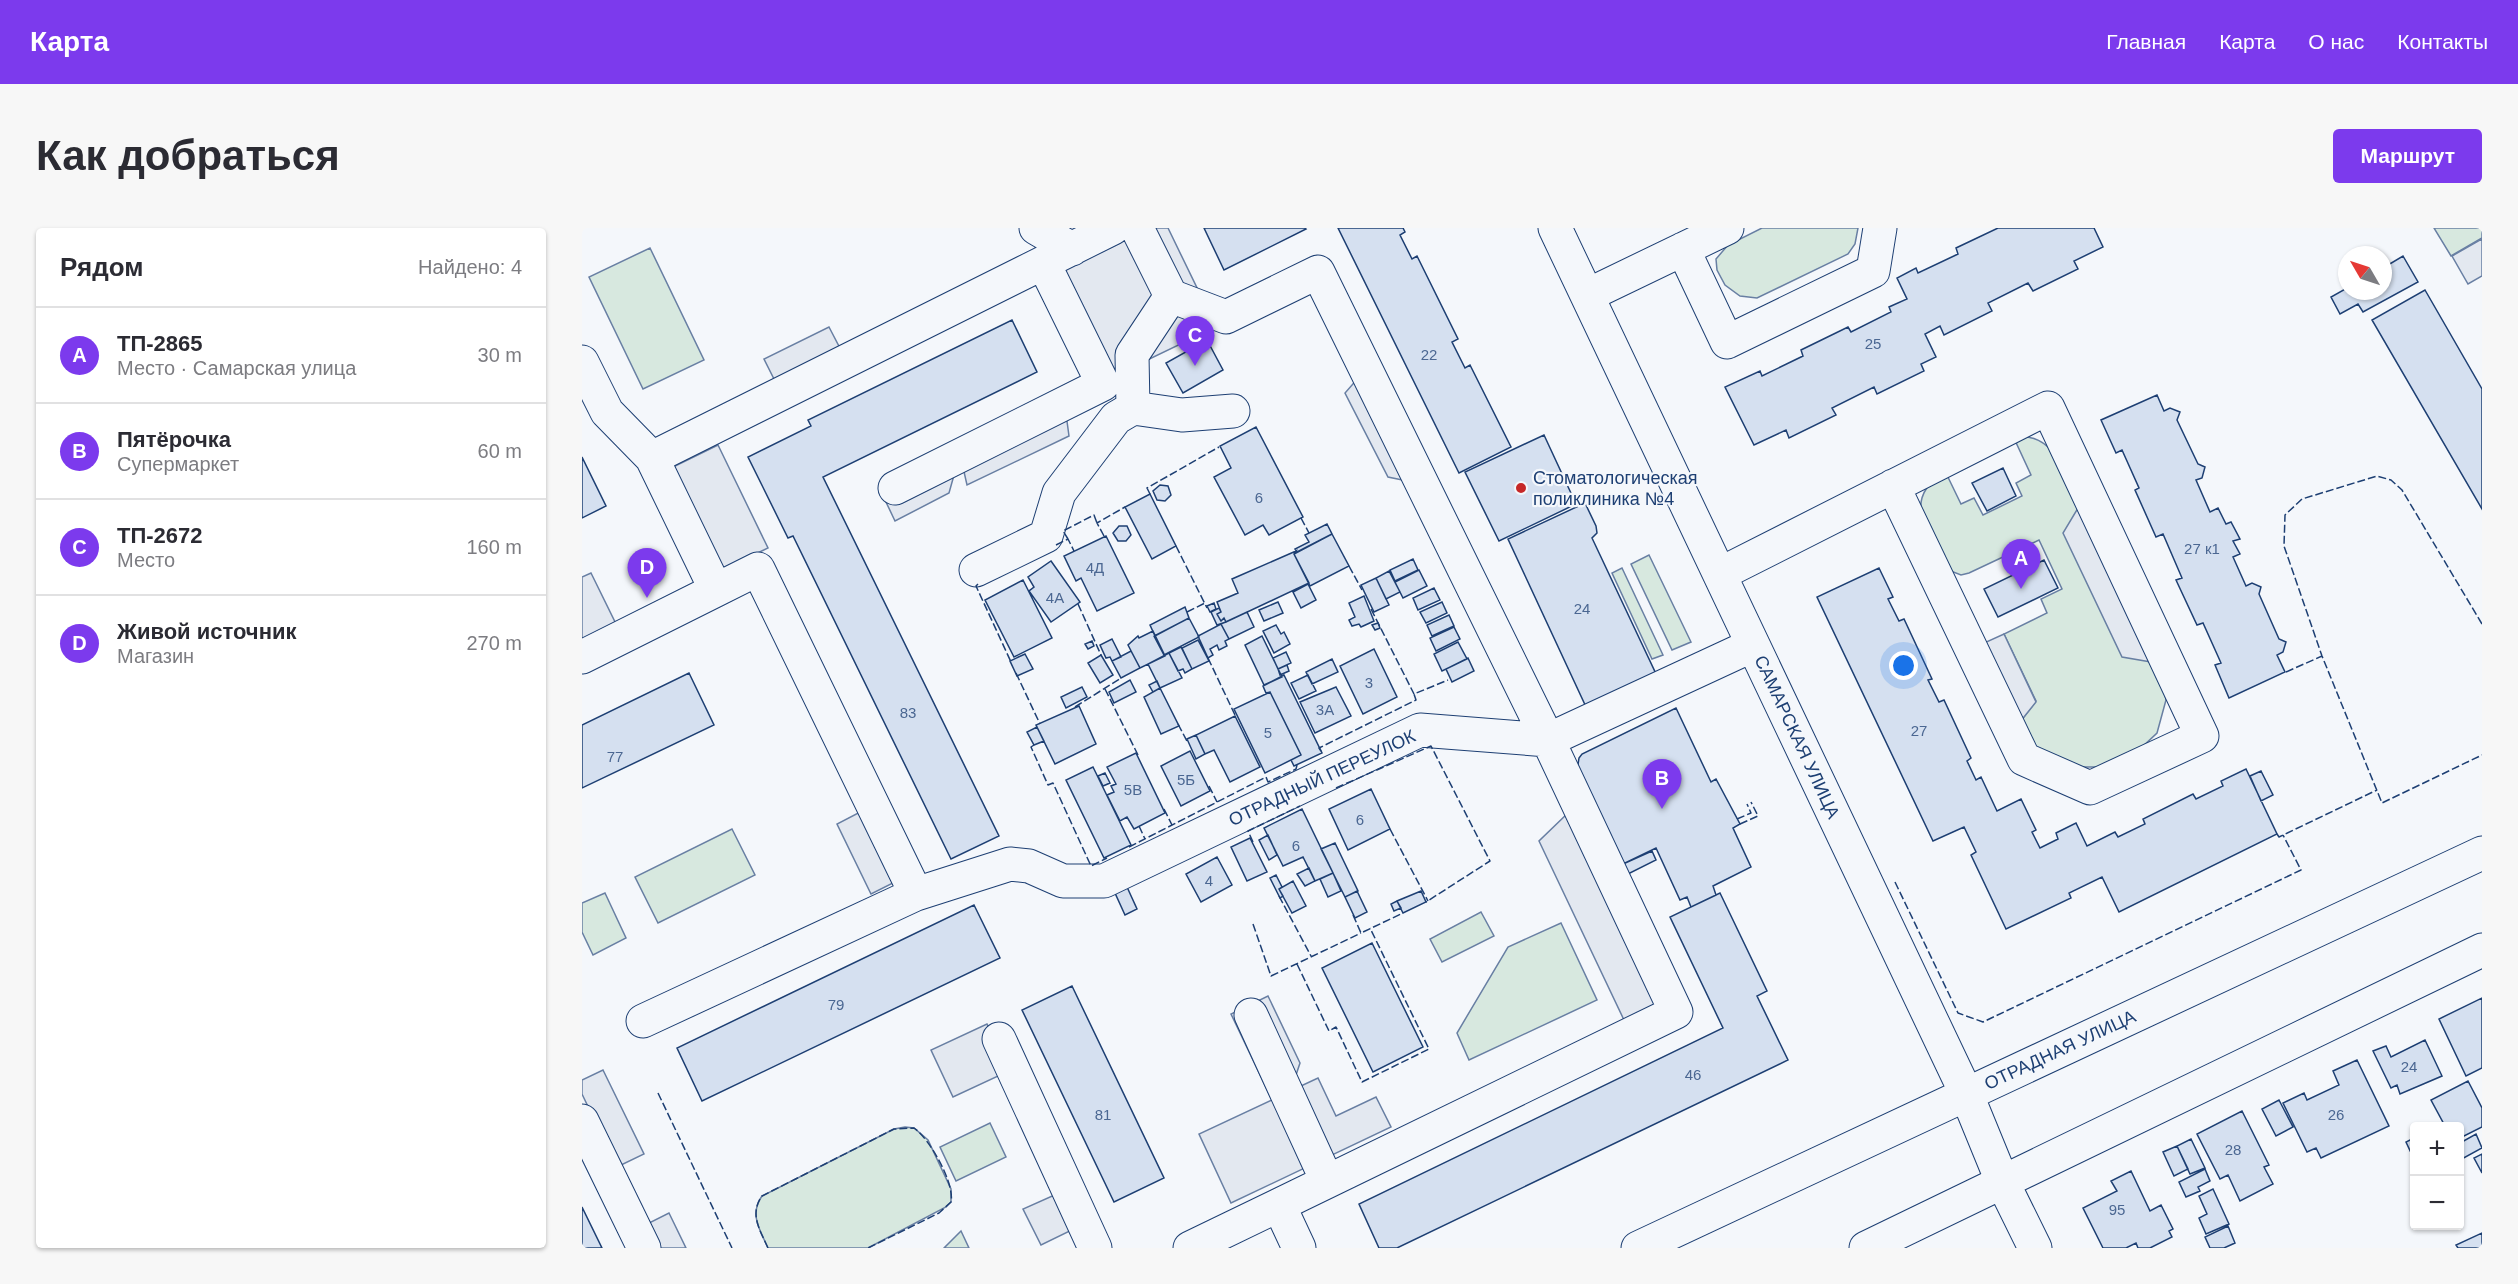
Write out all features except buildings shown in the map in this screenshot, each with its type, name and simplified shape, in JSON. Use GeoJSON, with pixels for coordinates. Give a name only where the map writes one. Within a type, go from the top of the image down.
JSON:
{"type":"FeatureCollection","features":[{"type":"Feature","properties":{"kind":"street"},"geometry":{"type":"LineString","coordinates":[[895,488],[1103,384],[1058,256],[1036,228]]}},
{"type":"Feature","properties":{"kind":"street"},"geometry":{"type":"LineString","coordinates":[[652,458],[1113,228]]}},
{"type":"Feature","properties":{"kind":"street"},"geometry":{"type":"LineString","coordinates":[[1137,228],[1171,296],[1226,317],[1318,272],[1548,740],[1676,1012],[1190,1248]]}},
{"type":"Feature","properties":{"kind":"street","name":"САМАРСКАЯ УЛИЦА"},"geometry":{"type":"LineString","coordinates":[[1555,228],[1966,1093],[2002,1181],[2035,1248]]}},
{"type":"Feature","properties":{"kind":"street"},"geometry":{"type":"LineString","coordinates":[[1588,295],[1727,228]]}},
{"type":"Feature","properties":{"kind":"street"},"geometry":{"type":"LineString","coordinates":[[1683,249],[1727,342],[1873,271],[1880,228]]}},
{"type":"Feature","properties":{"kind":"street"},"geometry":{"type":"LineString","coordinates":[[1133,408],[1132,355],[1171,296]]}},
{"type":"Feature","properties":{"kind":"street"},"geometry":{"type":"LineString","coordinates":[[582,362],[607,412],[652,458],[716,590]]}},
{"type":"Feature","properties":{"kind":"street"},"geometry":{"type":"LineString","coordinates":[[976,570],[1046,536],[1059,493],[1116,418],[1133,408],[1182,415],[1233,411]]}},
{"type":"Feature","properties":{"kind":"street"},"geometry":{"type":"LineString","coordinates":[[1720,574],[1893,486],[2048,408],[2202,736],[2090,788],[2024,759],[1893,486]]}},
{"type":"Feature","properties":{"kind":"street"},"geometry":{"type":"LineString","coordinates":[[582,657],[758,569],[916,894],[643,1021]]}},
{"type":"Feature","properties":{"kind":"street","name":"ОТРАДНЫЙ ПЕРЕУЛОК"},"geometry":{"type":"LineString","coordinates":[[916,894],[1010,864],[1029,866],[1063,881],[1104,881],[1420,730],[1548,740],[1754,645]]}},
{"type":"Feature","properties":{"kind":"street","name":"ОТРАДНАЯ УЛИЦА"},"geometry":{"type":"LineString","coordinates":[[1638,1248],[2482,853]]}},
{"type":"Feature","properties":{"kind":"street"},"geometry":{"type":"LineString","coordinates":[[1866,1248],[2482,950]]}},
{"type":"Feature","properties":{"kind":"street"},"geometry":{"type":"LineString","coordinates":[[1251,1015],[1328,1181]]}},
{"type":"Feature","properties":{"kind":"street"},"geometry":{"type":"LineString","coordinates":[[999,1039],[1095,1248]]}},
{"type":"Feature","properties":{"kind":"street"},"geometry":{"type":"LineString","coordinates":[[582,1121],[644,1248]]}},
{"type":"Feature","properties":{"kind":"street"},"geometry":{"type":"LineString","coordinates":[[1279,1205],[1299,1248]]}},
{"type":"Feature","properties":{"kind":"shaded area"},"geometry":{"type":"Polygon","coordinates":[[[1139,228],[1168,228],[1216,327],[1110,378],[1057,268],[1139,228]]]}},
{"type":"Feature","properties":{"kind":"shaded area"},"geometry":{"type":"Polygon","coordinates":[[[1762,228],[1858,228],[1855,244],[1848,254],[1757,298],[1740,296],[1725,285],[1717,270],[1716,259],[1728,245],[1762,228]]]}},
{"type":"Feature","properties":{"kind":"shaded area"},"geometry":{"type":"Polygon","coordinates":[[[2434,228],[2482,228],[2482,238],[2451,256],[2434,228]]]}},
{"type":"Feature","properties":{"kind":"shaded area"},"geometry":{"type":"Polygon","coordinates":[[[2482,239],[2482,276],[2468,284],[2452,256],[2482,239]]]}},
{"type":"Feature","properties":{"kind":"shaded area"},"geometry":{"type":"Polygon","coordinates":[[[650,248],[704,360],[643,389],[589,277],[650,248]]]}},
{"type":"Feature","properties":{"kind":"shaded area"},"geometry":{"type":"Polygon","coordinates":[[[829,327],[843,354],[778,387],[764,359],[829,327]]]}},
{"type":"Feature","properties":{"kind":"shaded area"},"geometry":{"type":"Polygon","coordinates":[[[1359,377],[1412,482],[1388,477],[1345,393],[1359,377]]]}},
{"type":"Feature","properties":{"kind":"shaded area"},"geometry":{"type":"Polygon","coordinates":[[[1066,414],[1069,436],[967,485],[962,463],[1066,414]]]}},
{"type":"Feature","properties":{"kind":"shaded area"},"geometry":{"type":"Polygon","coordinates":[[[2013,436],[2034,438],[2051,450],[2164,689],[2166,700],[2157,733],[2141,748],[2100,767],[2075,767],[2037,752],[2020,722],[2036,701],[2004,634],[2047,613],[2041,599],[2062,589],[2039,540],[1961,575],[1948,570],[1922,518],[1923,494],[1931,482],[1945,471],[1961,504],[1974,498],[1983,515],[2022,496],[2016,483],[2031,475],[2013,436]]]}},
{"type":"Feature","properties":{"kind":"shaded area"},"geometry":{"type":"Polygon","coordinates":[[[718,445],[768,548],[723,570],[673,467],[718,445]]]}},
{"type":"Feature","properties":{"kind":"shaded area"},"geometry":{"type":"Polygon","coordinates":[[[956,468],[949,493],[895,521],[886,502],[956,468]]]}},
{"type":"Feature","properties":{"kind":"shaded area"},"geometry":{"type":"Polygon","coordinates":[[[2078,508],[2151,662],[2122,657],[2063,533],[2078,508]]]}},
{"type":"Feature","properties":{"kind":"shaded area"},"geometry":{"type":"Polygon","coordinates":[[[1649,555],[1691,642],[1672,650],[1631,564],[1649,555]]]}},
{"type":"Feature","properties":{"kind":"shaded area"},"geometry":{"type":"Polygon","coordinates":[[[1622,568],[1663,655],[1652,659],[1612,573],[1622,568]]]}},
{"type":"Feature","properties":{"kind":"shaded area"},"geometry":{"type":"Polygon","coordinates":[[[591,573],[617,626],[582,643],[582,577],[591,573]]]}},
{"type":"Feature","properties":{"kind":"shaded area"},"geometry":{"type":"Polygon","coordinates":[[[2004,634],[2036,702],[2020,722],[1984,643],[2004,634]]]}},
{"type":"Feature","properties":{"kind":"shaded area"},"geometry":{"type":"Polygon","coordinates":[[[864,810],[899,880],[871,894],[837,824],[864,810]]]}},
{"type":"Feature","properties":{"kind":"shaded area"},"geometry":{"type":"Polygon","coordinates":[[[1568,813],[1658,1004],[1624,1020],[1539,841],[1568,813]]]}},
{"type":"Feature","properties":{"kind":"shaded area"},"geometry":{"type":"Polygon","coordinates":[[[732,829],[755,875],[658,923],[635,877],[732,829]]]}},
{"type":"Feature","properties":{"kind":"shaded area"},"geometry":{"type":"Polygon","coordinates":[[[605,893],[626,938],[593,955],[582,932],[582,903],[605,893]]]}},
{"type":"Feature","properties":{"kind":"shaded area"},"geometry":{"type":"Polygon","coordinates":[[[1481,912],[1494,936],[1442,962],[1430,939],[1481,912]]]}},
{"type":"Feature","properties":{"kind":"shaded area"},"geometry":{"type":"Polygon","coordinates":[[[1561,923],[1597,1000],[1469,1060],[1457,1033],[1508,947],[1561,923]]]}},
{"type":"Feature","properties":{"kind":"shaded area"},"geometry":{"type":"Polygon","coordinates":[[[1268,996],[1300,1063],[1296,1075],[1301,1086],[1318,1078],[1336,1116],[1376,1097],[1391,1127],[1231,1203],[1199,1134],[1272,1100],[1231,1014],[1268,996]]]}},
{"type":"Feature","properties":{"kind":"shaded area"},"geometry":{"type":"Polygon","coordinates":[[[987,1024],[1009,1071],[953,1097],[931,1050],[987,1024]]]}},
{"type":"Feature","properties":{"kind":"shaded area"},"geometry":{"type":"Polygon","coordinates":[[[603,1070],[644,1154],[617,1167],[582,1094],[582,1080],[603,1070]]]}},
{"type":"Feature","properties":{"kind":"shaded area"},"geometry":{"type":"Polygon","coordinates":[[[990,1123],[1006,1157],[956,1181],[940,1147],[990,1123]]]}},
{"type":"Feature","properties":{"kind":"shaded area"},"geometry":{"type":"Polygon","coordinates":[[[914,1128],[928,1140],[951,1189],[951,1202],[946,1207],[868,1248],[768,1248],[756,1216],[756,1209],[762,1196],[894,1129],[914,1128]]]}},
{"type":"Feature","properties":{"kind":"shaded area"},"geometry":{"type":"Polygon","coordinates":[[[1059,1193],[1076,1228],[1041,1245],[1023,1209],[1059,1193]]]}},
{"type":"Feature","properties":{"kind":"shaded area"},"geometry":{"type":"Polygon","coordinates":[[[669,1213],[686,1248],[656,1248],[645,1225],[669,1213]]]}},
{"type":"Feature","properties":{"kind":"shaded area"},"geometry":{"type":"Polygon","coordinates":[[[961,1231],[969,1248],[944,1248],[961,1231]]]}},
{"type":"Feature","properties":{"kind":"fence"},"geometry":{"type":"LineString","coordinates":[[1150,494],[1147,488],[1219,447]]}},
{"type":"Feature","properties":{"kind":"fence"},"geometry":{"type":"LineString","coordinates":[[2482,624],[2402,490],[2391,480],[2377,476],[2302,499],[2285,515],[2284,546],[2322,656],[2382,803],[2482,755]]}},
{"type":"Feature","properties":{"kind":"fence"},"geometry":{"type":"LineString","coordinates":[[1104,536],[1097,523],[1125,507]]}},
{"type":"Feature","properties":{"kind":"fence"},"geometry":{"type":"LineString","coordinates":[[1068,539],[1063,531],[1094,515],[1097,523]]}},
{"type":"Feature","properties":{"kind":"fence"},"geometry":{"type":"LineString","coordinates":[[1301,518],[1309,533]]}},
{"type":"Feature","properties":{"kind":"fence"},"geometry":{"type":"LineString","coordinates":[[1056,545],[1068,539],[1074,551]]}},
{"type":"Feature","properties":{"kind":"fence"},"geometry":{"type":"LineString","coordinates":[[1176,546],[1207,608]]}},
{"type":"Feature","properties":{"kind":"fence"},"geometry":{"type":"LineString","coordinates":[[1349,566],[1362,590]]}},
{"type":"Feature","properties":{"kind":"fence"},"geometry":{"type":"LineString","coordinates":[[978,584],[976,586],[1011,662]]}},
{"type":"Feature","properties":{"kind":"fence"},"geometry":{"type":"LineString","coordinates":[[1187,612],[1205,603]]}},
{"type":"Feature","properties":{"kind":"fence"},"geometry":{"type":"LineString","coordinates":[[1078,604],[1101,655]]}},
{"type":"Feature","properties":{"kind":"fence"},"geometry":{"type":"LineString","coordinates":[[1371,609],[1414,694]]}},
{"type":"Feature","properties":{"kind":"fence"},"geometry":{"type":"LineString","coordinates":[[2286,672],[2322,656]]}},
{"type":"Feature","properties":{"kind":"fence"},"geometry":{"type":"LineString","coordinates":[[1208,658],[1235,715]]}},
{"type":"Feature","properties":{"kind":"fence"},"geometry":{"type":"LineString","coordinates":[[1016,673],[1040,724]]}},
{"type":"Feature","properties":{"kind":"fence"},"geometry":{"type":"LineString","coordinates":[[1075,707],[1121,678]]}},
{"type":"Feature","properties":{"kind":"fence"},"geometry":{"type":"LineString","coordinates":[[1321,751],[1319,748],[1416,700],[1414,694],[1448,680]]}},
{"type":"Feature","properties":{"kind":"fence"},"geometry":{"type":"LineString","coordinates":[[1105,689],[1138,755]]}},
{"type":"Feature","properties":{"kind":"fence"},"geometry":{"type":"LineString","coordinates":[[1178,724],[1188,743]]}},
{"type":"Feature","properties":{"kind":"fence"},"geometry":{"type":"LineString","coordinates":[[1034,745],[1031,747],[1048,785],[1053,783],[1091,866],[1107,858]]}},
{"type":"Feature","properties":{"kind":"fence"},"geometry":{"type":"LineString","coordinates":[[1336,788],[1431,746],[1490,861],[1426,902]]}},
{"type":"Feature","properties":{"kind":"fence"},"geometry":{"type":"LineString","coordinates":[[1129,847],[1266,777],[1268,782],[1296,769],[1297,765]]}},
{"type":"Feature","properties":{"kind":"fence"},"geometry":{"type":"LineString","coordinates":[[1209,786],[1217,802]]}},
{"type":"Feature","properties":{"kind":"fence"},"geometry":{"type":"LineString","coordinates":[[2277,834],[2279,837],[2377,790]]}},
{"type":"Feature","properties":{"kind":"fence"},"geometry":{"type":"LineString","coordinates":[[1740,824],[1758,816],[1751,802]]}},
{"type":"Feature","properties":{"kind":"fence"},"geometry":{"type":"LineString","coordinates":[[1737,819],[1751,813],[1747,804]]}},
{"type":"Feature","properties":{"kind":"fence"},"geometry":{"type":"LineString","coordinates":[[1253,842],[1248,831],[1300,806]]}},
{"type":"Feature","properties":{"kind":"fence"},"geometry":{"type":"LineString","coordinates":[[1164,809],[1172,825]]}},
{"type":"Feature","properties":{"kind":"fence"},"geometry":{"type":"LineString","coordinates":[[1139,826],[1145,839]]}},
{"type":"Feature","properties":{"kind":"fence"},"geometry":{"type":"LineString","coordinates":[[1390,829],[1428,901]]}},
{"type":"Feature","properties":{"kind":"fence"},"geometry":{"type":"LineString","coordinates":[[1895,882],[1958,1013],[1983,1022],[2301,870],[2283,835]]}},
{"type":"Feature","properties":{"kind":"fence"},"geometry":{"type":"LineString","coordinates":[[1279,896],[1311,956]]}},
{"type":"Feature","properties":{"kind":"fence"},"geometry":{"type":"LineString","coordinates":[[1353,915],[1361,933],[1403,913]]}},
{"type":"Feature","properties":{"kind":"fence"},"geometry":{"type":"LineString","coordinates":[[1253,924],[1271,976],[1361,933]]}},
{"type":"Feature","properties":{"kind":"fence"},"geometry":{"type":"LineString","coordinates":[[1297,964],[1329,1031],[1336,1027],[1362,1082],[1429,1049],[1370,928]]}},
{"type":"Feature","properties":{"kind":"fence"},"geometry":{"type":"LineString","coordinates":[[658,1093],[732,1248]]}},
{"type":"Feature","properties":{"kind":"fence"},"geometry":{"type":"LineString","coordinates":[[768,1248],[756,1216],[756,1209],[762,1196],[894,1129],[914,1128],[927,1141],[940,1162],[949,1184],[951,1202],[939,1213],[868,1248]]}},
{"type":"Feature","properties":{"kind":"place","name":"ТП-2672"},"geometry":{"type":"Point","coordinates":[1195,366]}},
{"type":"Feature","properties":{"kind":"place","name":"Стоматологическая поликлиника №4"},"geometry":{"type":"Point","coordinates":[1521,488]}},
{"type":"Feature","properties":{"kind":"place","name":"ТП-2865"},"geometry":{"type":"Point","coordinates":[2021,589]}},
{"type":"Feature","properties":{"kind":"place","name":"Живой источник"},"geometry":{"type":"Point","coordinates":[647,598]}},
{"type":"Feature","properties":{"kind":"place","name":"Пятёрочка"},"geometry":{"type":"Point","coordinates":[1662,809]}}]}
